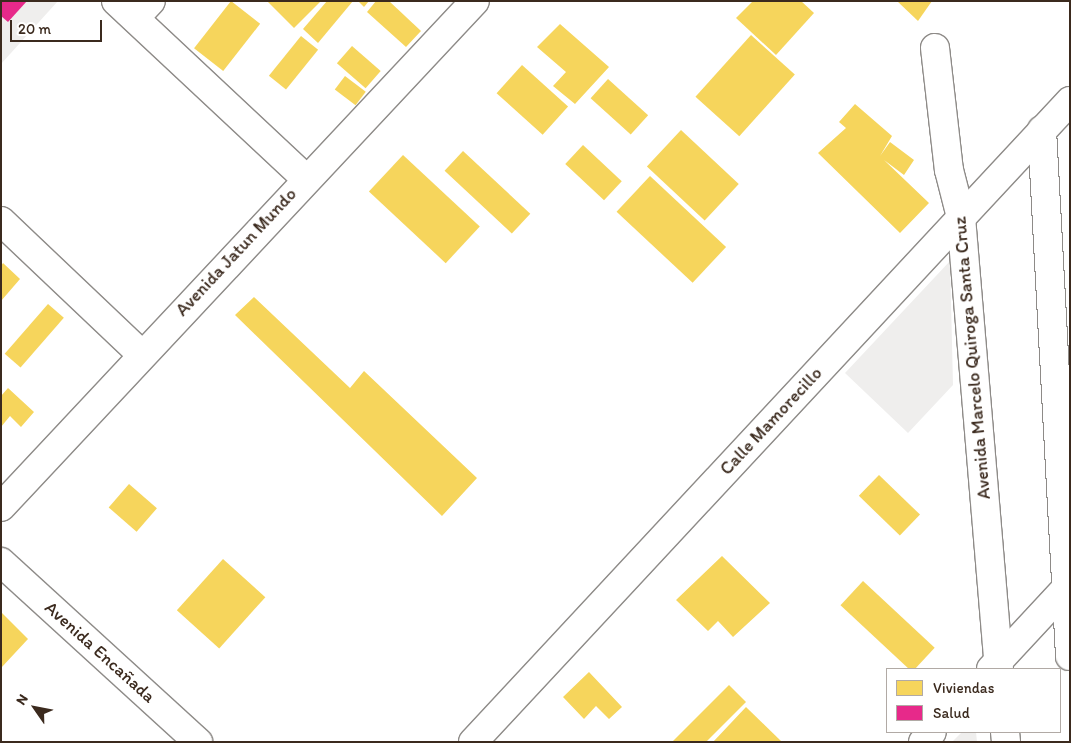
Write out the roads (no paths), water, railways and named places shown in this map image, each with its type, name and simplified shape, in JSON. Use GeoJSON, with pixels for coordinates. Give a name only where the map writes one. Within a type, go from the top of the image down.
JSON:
{"type":"FeatureCollection","features":[{"type":"Feature","properties":{"kind":"street","name":"Avenida Jatun Mundo"},"geometry":{"type":"LineString","coordinates":[[1,507],[141,354],[475,1]]}},
{"type":"Feature","properties":{"kind":"street"},"geometry":{"type":"LineString","coordinates":[[134,7],[306,179]]}},
{"type":"Feature","properties":{"kind":"street","name":"Avenida Marcelo Quiroga Santa Cruz"},"geometry":{"type":"LineString","coordinates":[[935,48],[949,170],[961,217],[996,667]]}},
{"type":"Feature","properties":{"kind":"street","name":"Calle Mamorecillo"},"geometry":{"type":"LineString","coordinates":[[473,742],[1070,101]]}},
{"type":"Feature","properties":{"kind":"street"},"geometry":{"type":"LineString","coordinates":[[1042,130],[1066,453],[1066,588],[1070,656]]}},
{"type":"Feature","properties":{"kind":"street"},"geometry":{"type":"LineString","coordinates":[[1,221],[141,354]]}},
{"type":"Feature","properties":{"kind":"street","name":"Avenida Encañada"},"geometry":{"type":"LineString","coordinates":[[1,562],[198,742]]}},
{"type":"Feature","properties":{"kind":"street"},"geometry":{"type":"LineString","coordinates":[[996,667],[1066,588]]}}]}
